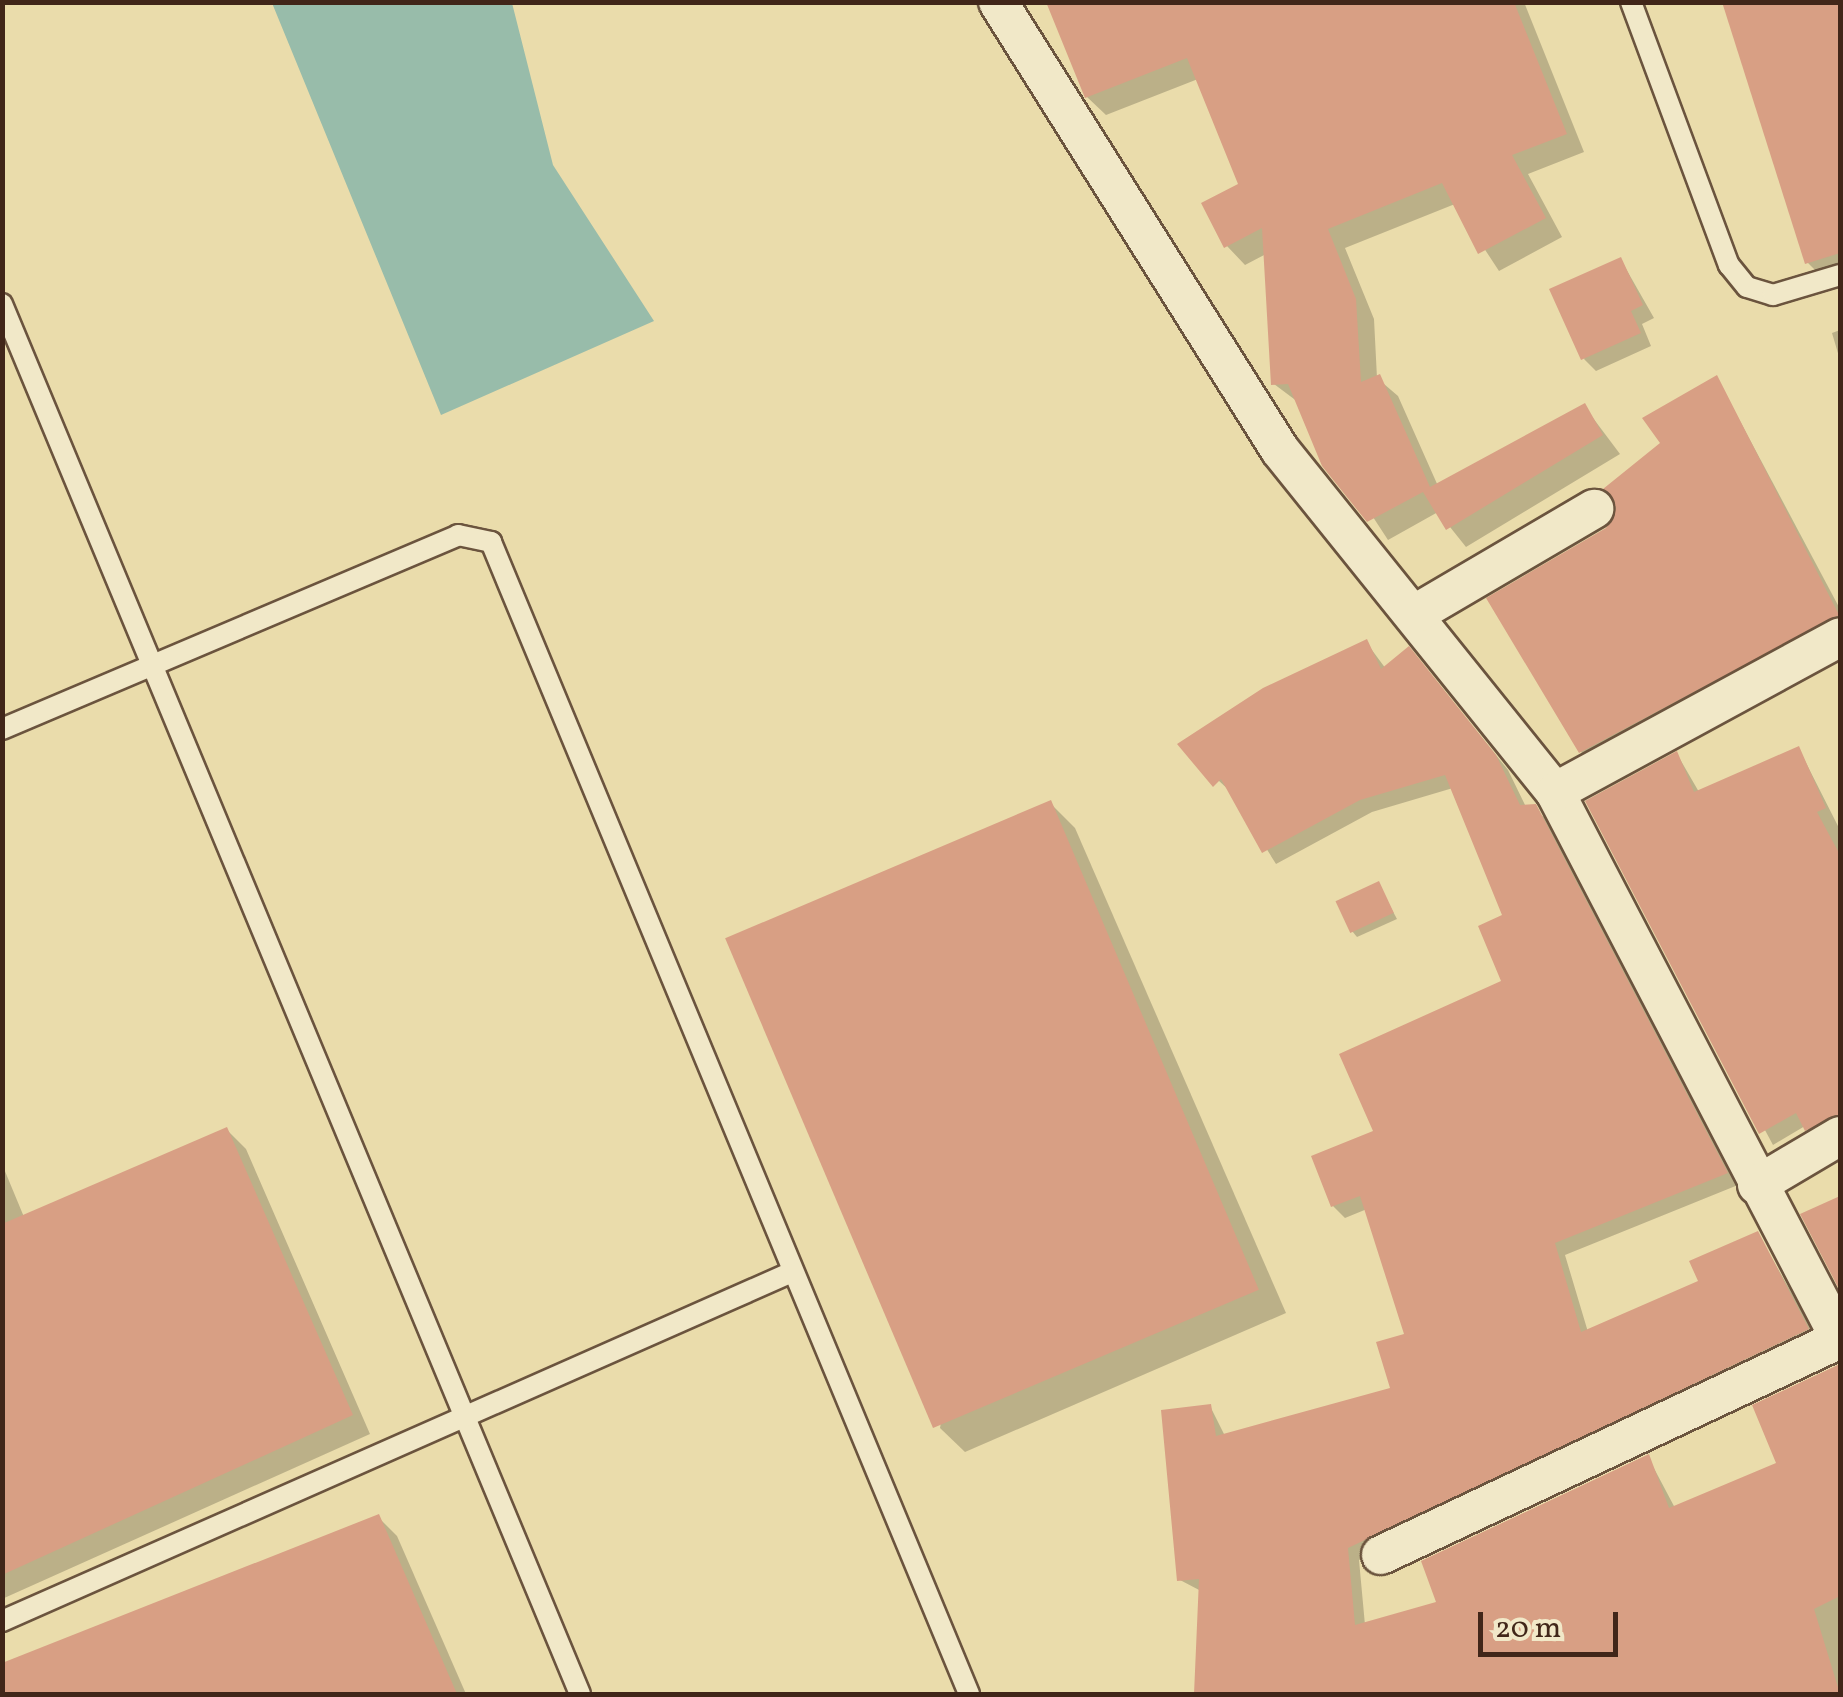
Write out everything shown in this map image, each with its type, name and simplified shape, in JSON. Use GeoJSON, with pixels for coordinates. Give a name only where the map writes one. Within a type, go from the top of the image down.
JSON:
{"type":"FeatureCollection","features":[{"type":"Feature","properties":{"kind":"street"},"geometry":{"type":"LineString","coordinates":[[998,2],[1280,450],[1556,792],[1640,938],[1757,1185],[1840,1339],[1381,1555]]}},
{"type":"Feature","properties":{"kind":"street"},"geometry":{"type":"LineString","coordinates":[[1415,614],[1594,510]]}},
{"type":"Feature","properties":{"kind":"street"},"geometry":{"type":"LineString","coordinates":[[1556,792],[1840,637]]}},
{"type":"Feature","properties":{"kind":"street"},"geometry":{"type":"LineString","coordinates":[[1757,1185],[1840,1136]]}},
{"type":"Feature","properties":{"kind":"lane"},"geometry":{"type":"LineString","coordinates":[[1631,2],[1730,266],[1747,288],[1773,295],[1840,276]]}},
{"type":"Feature","properties":{"kind":"lane"},"geometry":{"type":"LineString","coordinates":[[2,304],[580,1694]]}},
{"type":"Feature","properties":{"kind":"lane"},"geometry":{"type":"LineString","coordinates":[[2,728],[458,535],[490,542],[969,1694]]}},
{"type":"Feature","properties":{"kind":"lane"},"geometry":{"type":"LineString","coordinates":[[2,1621],[462,1412],[792,1272]]}},
{"type":"Feature","properties":{"kind":"shaded area"},"geometry":{"type":"Polygon","coordinates":[[[272,3],[512,3],[553,165],[654,321],[441,415],[272,3]]]}},
{"type":"Feature","properties":{"kind":"building"},"geometry":{"type":"Polygon","coordinates":[[[1046,2],[1514,2],[1567,134],[1512,155],[1546,218],[1478,254],[1442,183],[1328,229],[1356,299],[1361,382],[1380,374],[1430,487],[1585,403],[1603,435],[1446,530],[1423,492],[1367,522],[1322,466],[1288,384],[1271,385],[1262,228],[1224,248],[1201,203],[1238,184],[1187,58],[1085,98],[1046,2]]]}},
{"type":"Feature","properties":{"kind":"building"},"geometry":{"type":"Polygon","coordinates":[[[1722,2],[1840,2],[1840,253],[1805,264],[1722,2]]]}},
{"type":"Feature","properties":{"kind":"building"},"geometry":{"type":"Polygon","coordinates":[[[1621,257],[1643,305],[1631,311],[1641,333],[1581,360],[1549,289],[1621,257]]]}},
{"type":"Feature","properties":{"kind":"building"},"geometry":{"type":"Polygon","coordinates":[[[1717,375],[1839,615],[1579,753],[1486,598],[1606,528],[1616,508],[1603,489],[1660,443],[1642,418],[1717,375]]]}},
{"type":"Feature","properties":{"kind":"building"},"geometry":{"type":"Polygon","coordinates":[[[1367,639],[1381,669],[1409,646],[1496,755],[1520,805],[1536,804],[1728,1173],[1555,1243],[1581,1332],[1698,1281],[1689,1261],[1758,1231],[1809,1329],[1348,1548],[1355,1625],[1436,1602],[1421,1561],[1649,1454],[1669,1508],[1776,1463],[1752,1405],[1840,1364],[1840,1596],[1814,1609],[1840,1694],[1194,1694],[1199,1579],[1177,1581],[1161,1410],[1211,1404],[1216,1436],[1390,1388],[1376,1342],[1404,1334],[1360,1196],[1331,1207],[1311,1156],[1373,1131],[1339,1054],[1501,981],[1478,926],[1502,915],[1445,775],[1360,800],[1262,853],[1221,779],[1213,787],[1177,744],[1263,688],[1367,639]]]}},
{"type":"Feature","properties":{"kind":"building"},"geometry":{"type":"Polygon","coordinates":[[[1799,746],[1826,808],[1817,812],[1840,855],[1840,1114],[1805,1131],[1796,1113],[1759,1134],[1585,801],[1677,751],[1694,792],[1799,746]]]}},
{"type":"Feature","properties":{"kind":"building"},"geometry":{"type":"Polygon","coordinates":[[[1051,800],[1259,1290],[933,1428],[725,938],[1051,800]]]}},
{"type":"Feature","properties":{"kind":"building"},"geometry":{"type":"Polygon","coordinates":[[[1379,881],[1394,913],[1350,933],[1335,901],[1379,881]]]}},
{"type":"Feature","properties":{"kind":"building"},"geometry":{"type":"Polygon","coordinates":[[[227,1127],[353,1415],[2,1575],[2,1224],[227,1127]]]}},
{"type":"Feature","properties":{"kind":"building"},"geometry":{"type":"Polygon","coordinates":[[[1840,1196],[1840,1291],[1800,1214],[1840,1196]]]}},
{"type":"Feature","properties":{"kind":"building"},"geometry":{"type":"Polygon","coordinates":[[[379,1514],[457,1694],[2,1694],[2,1663],[379,1514]]]}}]}
